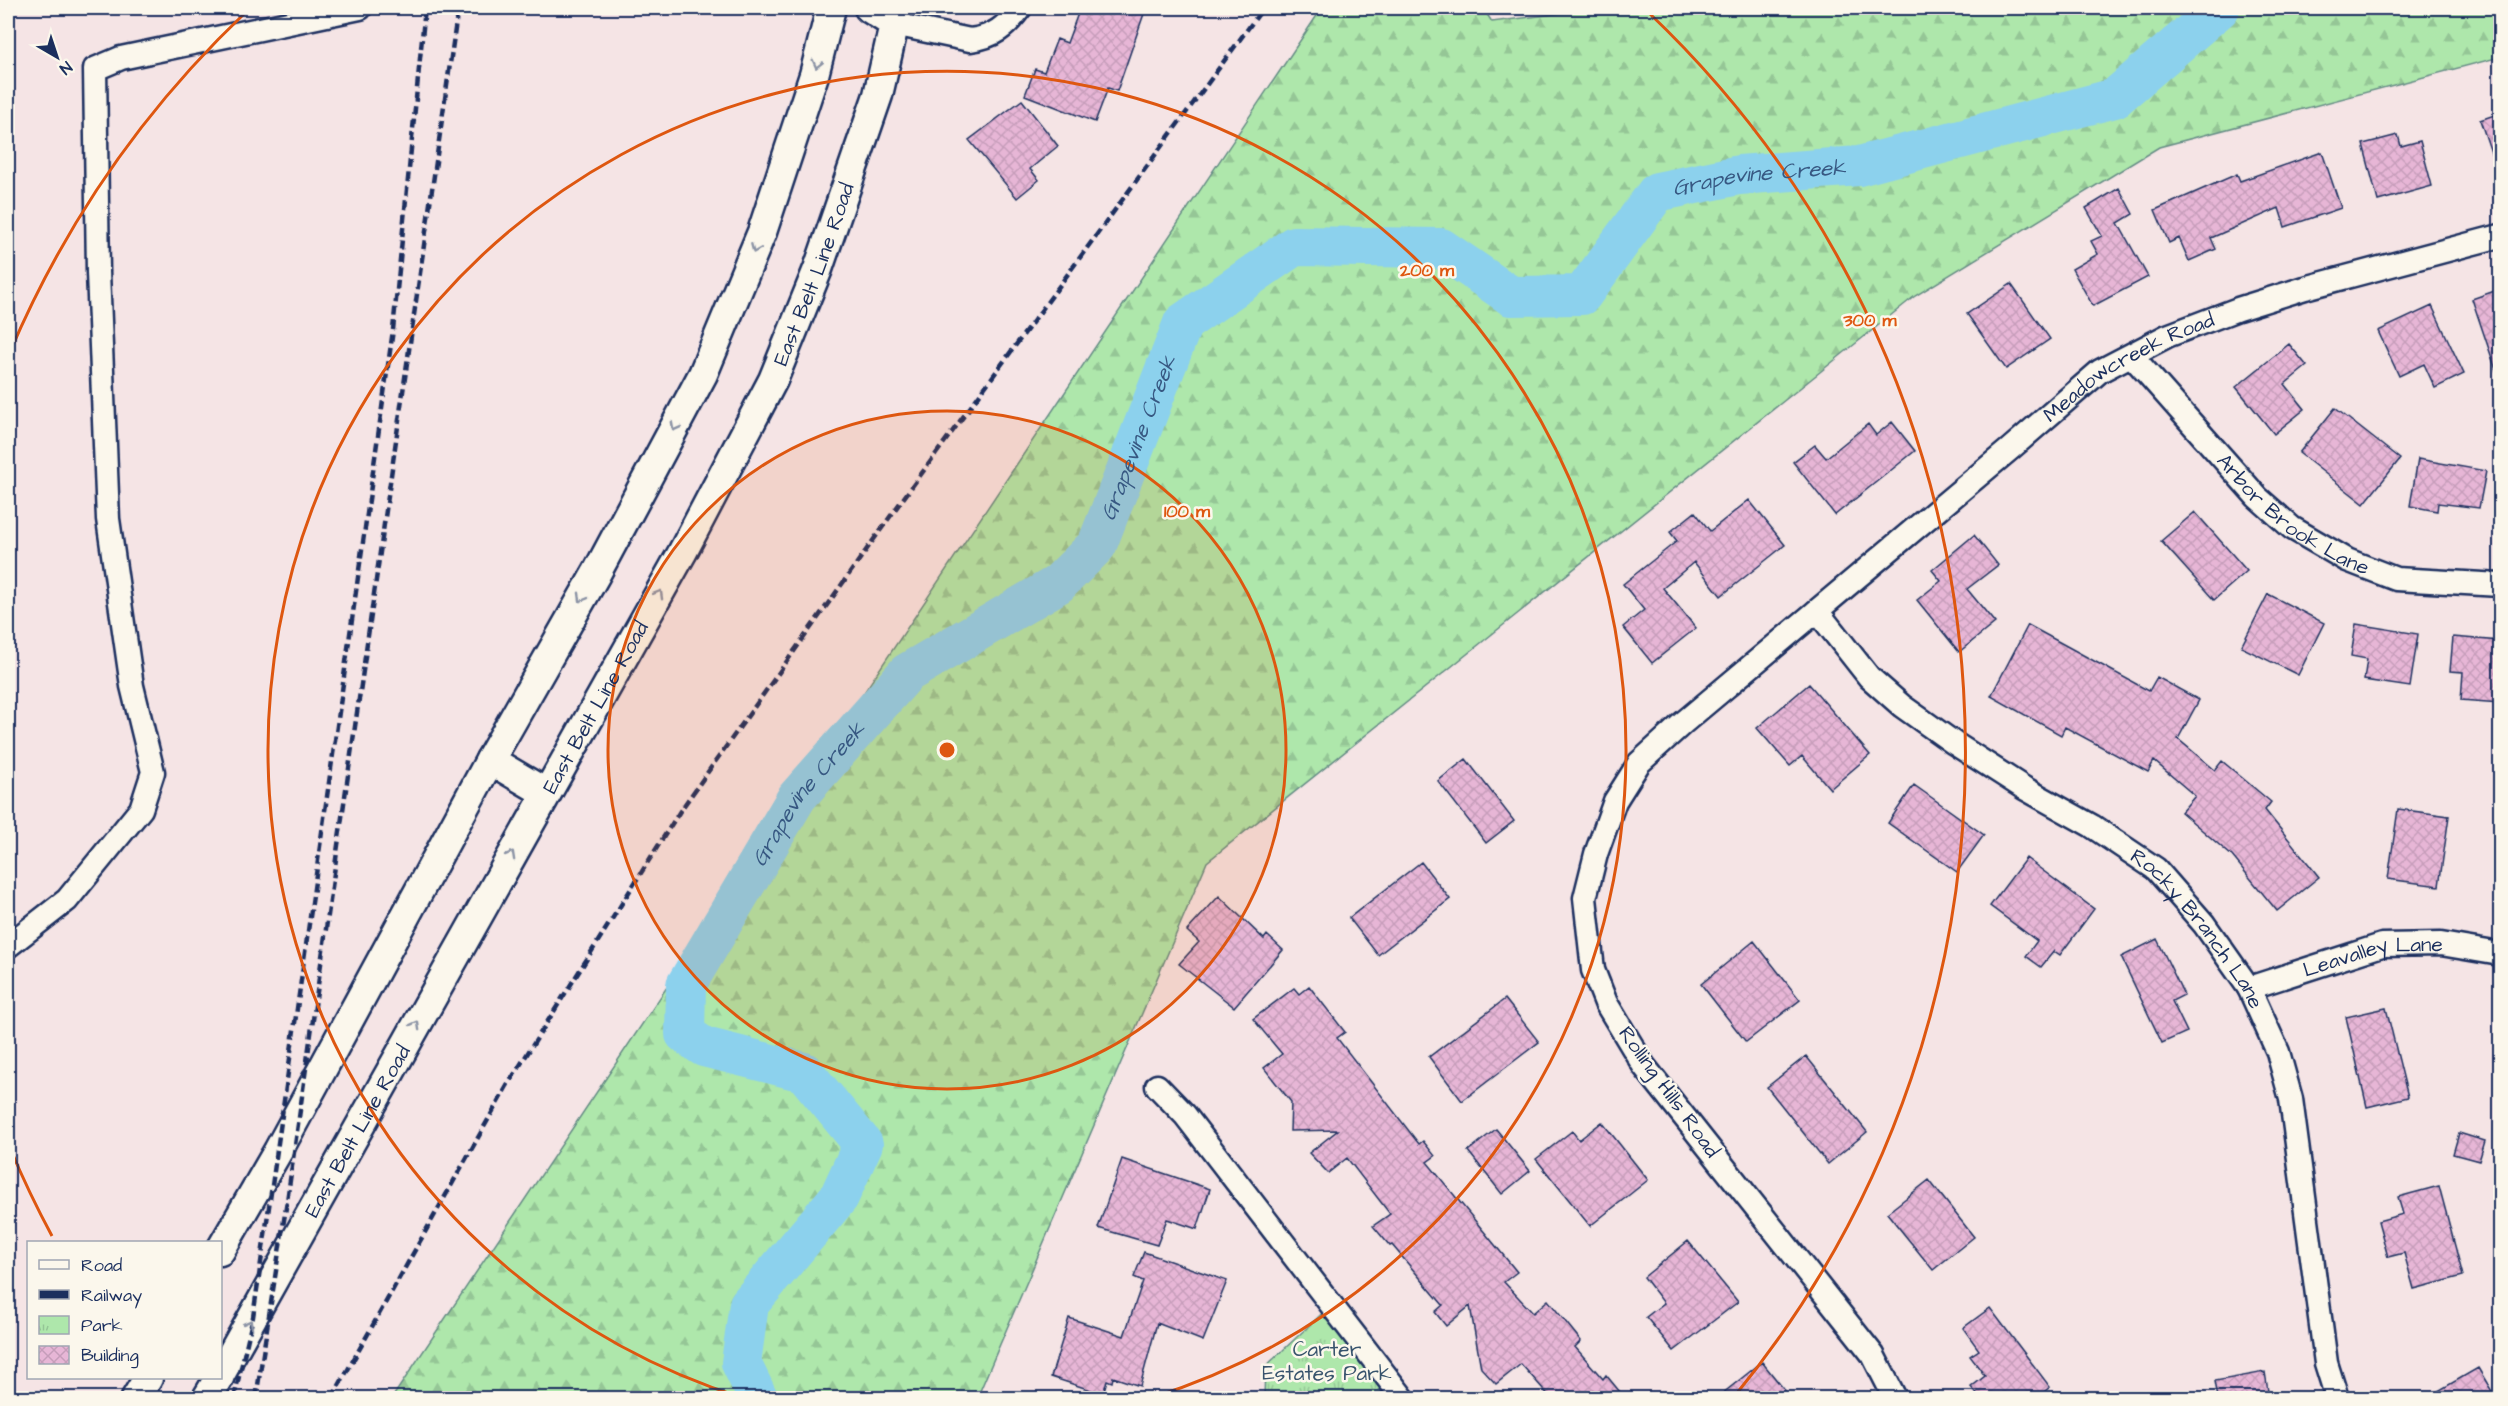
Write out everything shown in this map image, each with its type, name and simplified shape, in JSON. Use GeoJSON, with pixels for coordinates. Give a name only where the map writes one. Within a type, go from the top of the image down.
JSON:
{"type":"FeatureCollection","features":[{"type":"Feature","properties":{"kind":"main road"},"geometry":{"type":"LineString","coordinates":[[222,1247],[283,1140],[489,760],[596,574],[703,374],[762,232],[814,75],[831,8]]}},
{"type":"Feature","properties":{"kind":"main road"},"geometry":{"type":"LineString","coordinates":[[869,8],[896,16]]}},
{"type":"Feature","properties":{"kind":"main road","name":"East Belt Line Road"},"geometry":{"type":"LineString","coordinates":[[222,1372],[682,553],[773,380],[818,269],[878,95],[896,16]]}},
{"type":"Feature","properties":{"kind":"main road"},"geometry":{"type":"LineString","coordinates":[[489,760],[546,793]]}},
{"type":"Feature","properties":{"kind":"main road"},"geometry":{"type":"LineString","coordinates":[[136,1398],[147,1379]]}},
{"type":"Feature","properties":{"kind":"main road","name":"East Belt Line Road"},"geometry":{"type":"LineString","coordinates":[[207,1398],[218,1379]]}},
{"type":"Feature","properties":{"kind":"street"},"geometry":{"type":"LineString","coordinates":[[8,946],[67,900],[141,809],[153,772],[132,686],[108,519],[98,272],[95,69],[121,58],[360,8]]}},
{"type":"Feature","properties":{"kind":"street"},"geometry":{"type":"LineString","coordinates":[[896,16],[970,40],[982,39],[995,34],[1008,25],[1020,8]]}},
{"type":"Feature","properties":{"kind":"street","name":"Meadowcreek Road"},"geometry":{"type":"LineString","coordinates":[[1817,611],[2100,371],[2167,336],[2238,309],[2305,288],[2500,236]]}},
{"type":"Feature","properties":{"kind":"street","name":"Arbor Brook Lane"},"geometry":{"type":"LineString","coordinates":[[2132,356],[2257,497],[2292,528],[2347,560],[2396,579],[2500,585]]}},
{"type":"Feature","properties":{"kind":"street","name":"Rocky Branch Lane"},"geometry":{"type":"LineString","coordinates":[[1817,611],[1869,677],[1902,705],[1954,743],[2024,788],[2092,826],[2156,869],[2204,924],[2249,988],[2278,1052],[2290,1099],[2326,1363],[2337,1398]]}},
{"type":"Feature","properties":{"kind":"street","name":"Rolling Hills Road"},"geometry":{"type":"LineString","coordinates":[[1817,611],[1683,723],[1639,763],[1615,801],[1585,898],[1593,970],[1606,1003],[1644,1066],[1873,1355],[1895,1398]]}},
{"type":"Feature","properties":{"kind":"street","name":"Leavalley Lane"},"geometry":{"type":"LineString","coordinates":[[2249,988],[2382,945],[2441,944],[2500,954]]}},
{"type":"Feature","properties":{"kind":"street"},"geometry":{"type":"LineString","coordinates":[[1157,1086],[1185,1115],[1403,1398]]}},
{"type":"Feature","properties":{"kind":"green space"},"geometry":{"type":"Polygon","coordinates":[[[1322,8],[1483,8],[1492,22],[1602,8],[2500,8],[2500,57],[2159,147],[1915,296],[1207,862],[977,1398],[392,1398],[1322,8]]]}},
{"type":"Feature","properties":{"kind":"green space","name":"Carter Estates Park"},"geometry":{"type":"Polygon","coordinates":[[[1331,1305],[1403,1398],[1264,1398],[1265,1367],[1331,1305]]]}},
{"type":"Feature","properties":{"kind":"building"},"geometry":{"type":"Polygon","coordinates":[[[1080,8],[1146,8],[1117,91],[1108,88],[1095,122],[1025,95],[1035,69],[1044,72],[1057,39],[1067,43],[1080,8]]]}},
{"type":"Feature","properties":{"kind":"building"},"geometry":{"type":"Polygon","coordinates":[[[1022,100],[1058,146],[1030,169],[1039,180],[1017,198],[969,140],[1022,100]]]}},
{"type":"Feature","properties":{"kind":"building"},"geometry":{"type":"Polygon","coordinates":[[[2500,113],[2500,170],[2497,170],[2480,120],[2500,113]]]}},
{"type":"Feature","properties":{"kind":"building"},"geometry":{"type":"Polygon","coordinates":[[[2398,135],[2401,146],[2420,141],[2432,186],[2378,201],[2363,144],[2398,135]]]}},
{"type":"Feature","properties":{"kind":"building"},"geometry":{"type":"Polygon","coordinates":[[[2322,152],[2341,208],[2285,227],[2279,208],[2211,238],[2216,249],[2189,261],[2179,238],[2169,243],[2155,210],[2237,174],[2240,181],[2322,152]]]}},
{"type":"Feature","properties":{"kind":"building"},"geometry":{"type":"Polygon","coordinates":[[[2119,188],[2133,214],[2118,223],[2148,277],[2093,306],[2072,269],[2098,254],[2091,241],[2102,236],[2086,208],[2119,188]]]}},
{"type":"Feature","properties":{"kind":"building"},"geometry":{"type":"Polygon","coordinates":[[[2011,284],[2050,339],[2006,369],[1967,314],[2011,284]]]}},
{"type":"Feature","properties":{"kind":"building"},"geometry":{"type":"Polygon","coordinates":[[[2500,289],[2500,373],[2497,373],[2472,299],[2500,289]]]}},
{"type":"Feature","properties":{"kind":"building"},"geometry":{"type":"Polygon","coordinates":[[[2432,306],[2464,374],[2435,388],[2424,364],[2399,376],[2378,331],[2432,306]]]}},
{"type":"Feature","properties":{"kind":"building"},"geometry":{"type":"Polygon","coordinates":[[[2289,344],[2307,366],[2285,384],[2305,409],[2274,434],[2236,387],[2289,344]]]}},
{"type":"Feature","properties":{"kind":"building"},"geometry":{"type":"Polygon","coordinates":[[[2335,408],[2400,459],[2364,504],[2299,453],[2335,408]]]}},
{"type":"Feature","properties":{"kind":"building"},"geometry":{"type":"Polygon","coordinates":[[[1892,422],[1915,451],[1835,515],[1793,462],[1815,445],[1826,458],[1868,424],[1876,435],[1892,422]]]}},
{"type":"Feature","properties":{"kind":"building"},"geometry":{"type":"Polygon","coordinates":[[[2418,459],[2486,471],[2479,508],[2438,503],[2437,511],[2410,506],[2418,459]]]}},
{"type":"Feature","properties":{"kind":"building"},"geometry":{"type":"Polygon","coordinates":[[[1749,500],[1785,545],[1721,596],[1694,562],[1663,588],[1696,628],[1652,663],[1623,627],[1644,610],[1623,584],[1677,541],[1670,532],[1695,512],[1710,531],[1749,500]]]}},
{"type":"Feature","properties":{"kind":"building"},"geometry":{"type":"Polygon","coordinates":[[[2195,512],[2247,571],[2214,600],[2161,541],[2195,512]]]}},
{"type":"Feature","properties":{"kind":"building"},"geometry":{"type":"Polygon","coordinates":[[[1974,535],[1998,565],[1967,589],[1995,623],[1959,652],[1917,600],[1941,581],[1932,570],[1974,535]]]}},
{"type":"Feature","properties":{"kind":"building"},"geometry":{"type":"Polygon","coordinates":[[[2268,594],[2324,623],[2298,675],[2241,647],[2268,594]]]}},
{"type":"Feature","properties":{"kind":"building"},"geometry":{"type":"Polygon","coordinates":[[[2356,624],[2418,634],[2410,687],[2364,680],[2367,659],[2351,656],[2356,624]]]}},
{"type":"Feature","properties":{"kind":"building"},"geometry":{"type":"Polygon","coordinates":[[[2028,625],[2149,691],[2157,677],[2199,700],[2178,739],[2215,770],[2222,761],[2271,802],[2265,810],[2319,877],[2277,911],[2232,856],[2181,812],[2195,796],[2154,761],[2148,772],[2065,727],[2061,735],[1991,696],[2028,625]]]}},
{"type":"Feature","properties":{"kind":"building"},"geometry":{"type":"Polygon","coordinates":[[[2453,637],[2500,641],[2500,703],[2461,700],[2463,672],[2450,671],[2453,637]]]}},
{"type":"Feature","properties":{"kind":"building"},"geometry":{"type":"Polygon","coordinates":[[[1809,684],[1870,755],[1830,789],[1802,756],[1790,766],[1757,728],[1809,684]]]}},
{"type":"Feature","properties":{"kind":"building"},"geometry":{"type":"Polygon","coordinates":[[[1466,759],[1514,821],[1486,843],[1438,781],[1466,759]]]}},
{"type":"Feature","properties":{"kind":"building"},"geometry":{"type":"Polygon","coordinates":[[[1914,785],[1984,835],[1957,872],[1888,823],[1914,785]]]}},
{"type":"Feature","properties":{"kind":"building"},"geometry":{"type":"Polygon","coordinates":[[[2398,809],[2449,816],[2439,886],[2388,879],[2398,809]]]}},
{"type":"Feature","properties":{"kind":"building"},"geometry":{"type":"Polygon","coordinates":[[[2026,858],[2094,909],[2060,955],[2054,951],[2041,967],[2026,956],[2037,941],[1990,906],[2026,858]]]}},
{"type":"Feature","properties":{"kind":"building"},"geometry":{"type":"Polygon","coordinates":[[[1421,862],[1450,899],[1378,955],[1349,918],[1421,862]]]}},
{"type":"Feature","properties":{"kind":"building"},"geometry":{"type":"Polygon","coordinates":[[[1219,896],[1264,939],[1267,935],[1283,950],[1234,1007],[1179,964],[1199,942],[1187,931],[1219,896]]]}},
{"type":"Feature","properties":{"kind":"building"},"geometry":{"type":"Polygon","coordinates":[[[2157,939],[2184,995],[2172,1001],[2187,1032],[2162,1043],[2121,957],[2157,939]]]}},
{"type":"Feature","properties":{"kind":"building"},"geometry":{"type":"Polygon","coordinates":[[[1754,941],[1800,1000],[1746,1042],[1701,984],[1754,941]]]}},
{"type":"Feature","properties":{"kind":"building"},"geometry":{"type":"Polygon","coordinates":[[[1309,986],[1345,1032],[1337,1038],[1419,1144],[1423,1141],[1435,1156],[1427,1162],[1517,1272],[1504,1282],[1533,1313],[1548,1300],[1581,1341],[1575,1347],[1603,1379],[1606,1375],[1625,1398],[1551,1398],[1521,1364],[1496,1384],[1481,1368],[1470,1306],[1446,1326],[1435,1312],[1443,1305],[1373,1226],[1390,1214],[1347,1158],[1328,1173],[1309,1153],[1338,1130],[1290,1131],[1291,1102],[1264,1068],[1282,1054],[1253,1019],[1294,988],[1299,994],[1309,986]]]}},
{"type":"Feature","properties":{"kind":"building"},"geometry":{"type":"Polygon","coordinates":[[[1505,999],[1539,1042],[1462,1101],[1429,1057],[1505,999]]]}},
{"type":"Feature","properties":{"kind":"building"},"geometry":{"type":"Polygon","coordinates":[[[2386,1008],[2408,1097],[2367,1107],[2346,1017],[2386,1008]]]}},
{"type":"Feature","properties":{"kind":"building"},"geometry":{"type":"Polygon","coordinates":[[[1806,1056],[1867,1132],[1828,1164],[1767,1087],[1806,1056]]]}},
{"type":"Feature","properties":{"kind":"building"},"geometry":{"type":"Polygon","coordinates":[[[1602,1122],[1648,1180],[1590,1226],[1536,1159],[1572,1131],[1579,1140],[1602,1122]]]}},
{"type":"Feature","properties":{"kind":"building"},"geometry":{"type":"Polygon","coordinates":[[[1496,1129],[1530,1171],[1502,1194],[1468,1151],[1496,1129]]]}},
{"type":"Feature","properties":{"kind":"building"},"geometry":{"type":"Polygon","coordinates":[[[2459,1133],[2485,1141],[2479,1161],[2453,1154],[2459,1133]]]}},
{"type":"Feature","properties":{"kind":"building"},"geometry":{"type":"Polygon","coordinates":[[[1122,1159],[1210,1189],[1197,1229],[1167,1219],[1157,1245],[1098,1228],[1122,1159]]]}},
{"type":"Feature","properties":{"kind":"building"},"geometry":{"type":"Polygon","coordinates":[[[1929,1180],[1974,1237],[1933,1270],[1887,1213],[1929,1180]]]}},
{"type":"Feature","properties":{"kind":"building"},"geometry":{"type":"Polygon","coordinates":[[[2439,1186],[2463,1276],[2414,1289],[2404,1253],[2388,1257],[2378,1221],[2403,1214],[2398,1197],[2439,1186]]]}},
{"type":"Feature","properties":{"kind":"building"},"geometry":{"type":"Polygon","coordinates":[[[1688,1241],[1738,1302],[1674,1351],[1646,1317],[1664,1303],[1644,1277],[1688,1241]]]}},
{"type":"Feature","properties":{"kind":"building"},"geometry":{"type":"Polygon","coordinates":[[[1144,1252],[1227,1281],[1203,1341],[1157,1323],[1140,1386],[1113,1377],[1112,1382],[1107,1380],[1103,1394],[1051,1377],[1069,1318],[1124,1336],[1143,1281],[1134,1277],[1144,1252]]]}},
{"type":"Feature","properties":{"kind":"building"},"geometry":{"type":"Polygon","coordinates":[[[1990,1308],[2050,1387],[2036,1398],[1980,1398],[1971,1387],[1985,1376],[1970,1356],[1979,1350],[1963,1328],[1990,1308]]]}},
{"type":"Feature","properties":{"kind":"building"},"geometry":{"type":"Polygon","coordinates":[[[1762,1362],[1791,1398],[1717,1398],[1762,1362]]]}},
{"type":"Feature","properties":{"kind":"building"},"geometry":{"type":"Polygon","coordinates":[[[2478,1368],[2496,1398],[2426,1398],[2478,1368]]]}},
{"type":"Feature","properties":{"kind":"building"},"geometry":{"type":"Polygon","coordinates":[[[2265,1372],[2269,1398],[2218,1398],[2215,1381],[2265,1372]]]}},
{"type":"Feature","properties":{"kind":"waterway","name":"Grapevine Creek"},"geometry":{"type":"LineString","coordinates":[[758,1398],[741,1363],[749,1304],[839,1197],[863,1144],[804,1072],[704,1047],[685,1034],[686,985],[797,797],[907,673],[1058,584],[1097,545],[1183,323],[1294,246],[1441,248],[1511,296],[1582,295],[1657,192],[1739,175],[1859,166],[2115,98],[2220,8]]}},
{"type":"Feature","properties":{"kind":"railway"},"geometry":{"type":"LineString","coordinates":[[234,1398],[253,1317],[393,330],[425,8]]}},
{"type":"Feature","properties":{"kind":"railway"},"geometry":{"type":"LineString","coordinates":[[256,1398],[287,1201],[458,8]]}},
{"type":"Feature","properties":{"kind":"railway"},"geometry":{"type":"LineString","coordinates":[[332,1398],[507,1086],[680,811],[897,507],[1263,8]]}}]}
